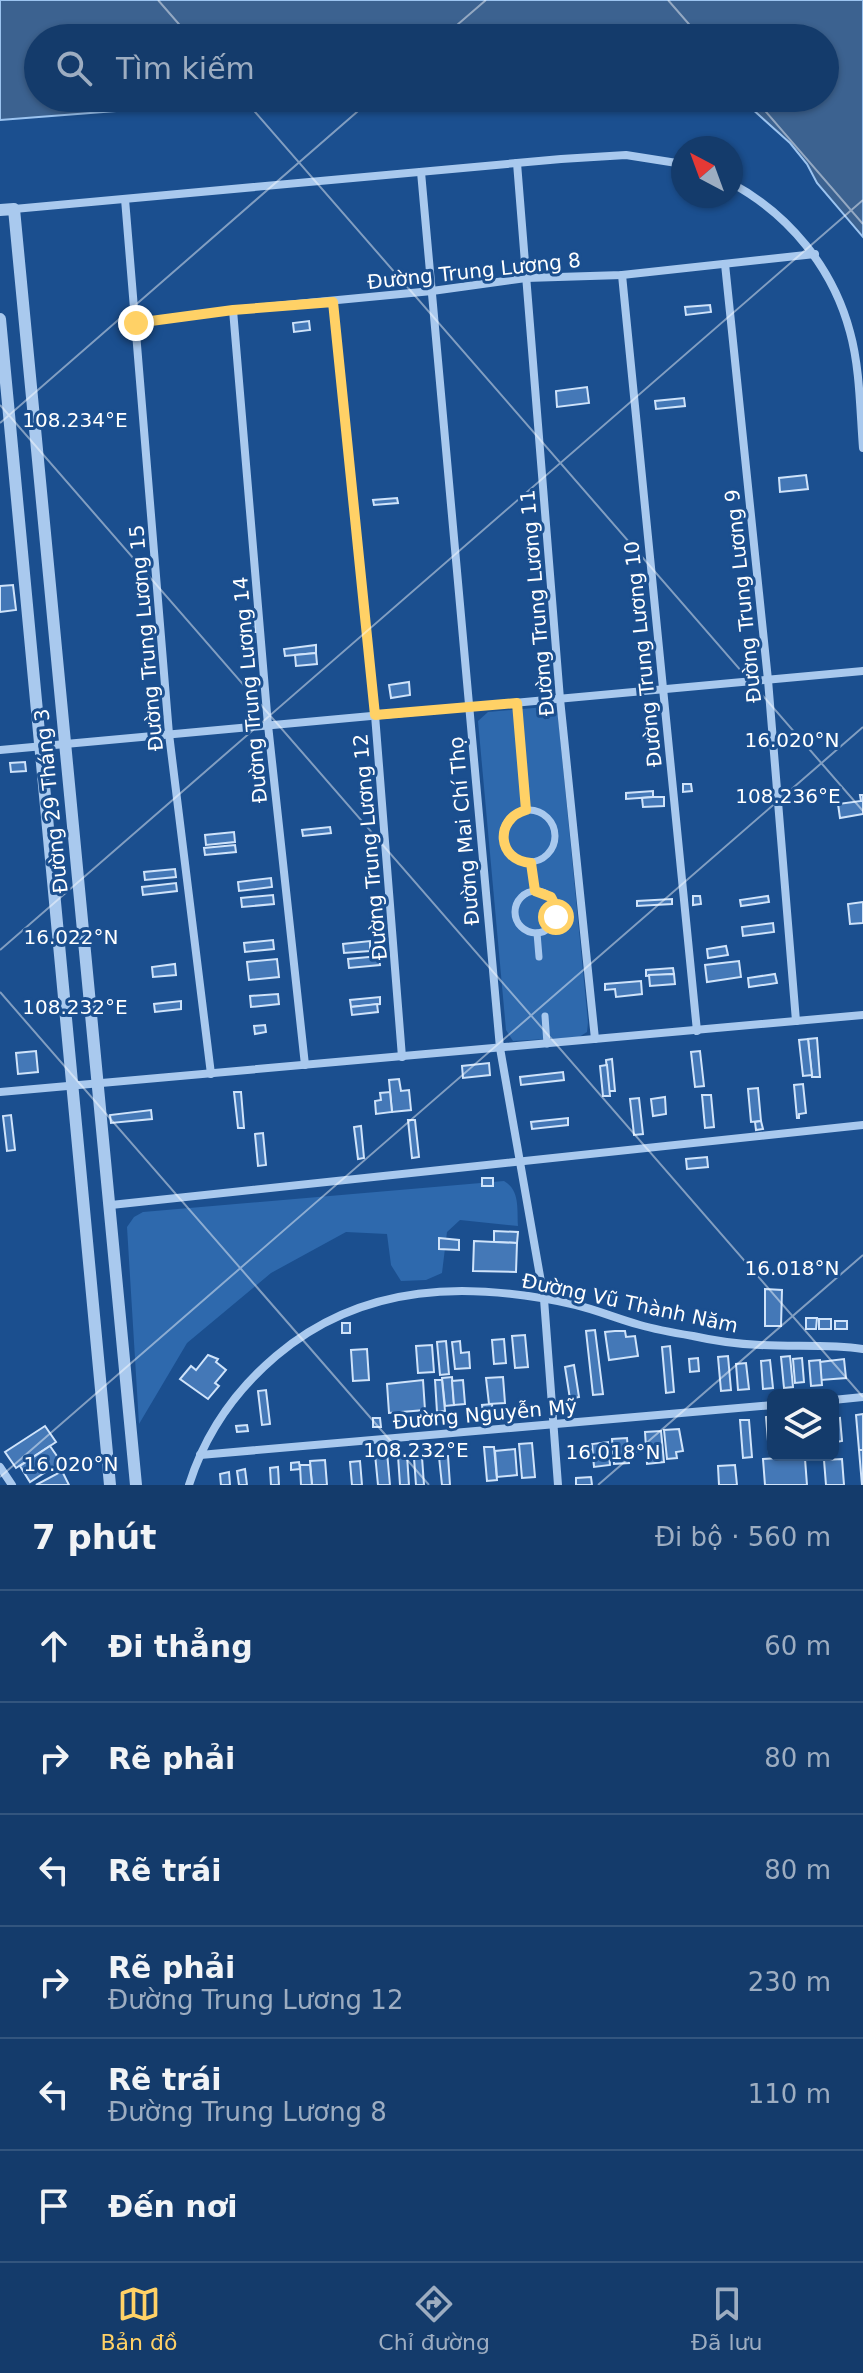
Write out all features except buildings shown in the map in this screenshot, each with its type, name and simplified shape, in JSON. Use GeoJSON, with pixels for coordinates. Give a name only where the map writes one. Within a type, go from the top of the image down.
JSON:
{"type":"FeatureCollection","features":[{"type":"Feature","properties":{"kind":"street"},"geometry":{"type":"LineString","coordinates":[[0,210],[626,155],[671,162]]}},
{"type":"Feature","properties":{"kind":"street","name":"Đường Trung Lương 11"},"geometry":{"type":"LineString","coordinates":[[517,163],[560,699],[595,1039]]}},
{"type":"Feature","properties":{"kind":"street","name":"Đường Mai Chí Thọ"},"geometry":{"type":"LineString","coordinates":[[421,172],[500,1048],[544,1299],[558,1485]]}},
{"type":"Feature","properties":{"kind":"street"},"geometry":{"type":"LineString","coordinates":[[743,189],[756,196],[791,227],[815,254],[833,287],[850,332],[863,448]]}},
{"type":"Feature","properties":{"kind":"street","name":"Đường Trung Lương 15"},"geometry":{"type":"LineString","coordinates":[[125,199],[169,734],[211,1074]]}},
{"type":"Feature","properties":{"kind":"street","name":"Đường 29 Tháng 3"},"geometry":{"type":"LineString","coordinates":[[14,209],[136,1485]]}},
{"type":"Feature","properties":{"kind":"street","name":"Đường Trung Lương 8"},"geometry":{"type":"LineString","coordinates":[[136,323],[526,278],[622,275],[815,254]]}},
{"type":"Feature","properties":{"kind":"street","name":"Đường Trung Lương 9"},"geometry":{"type":"LineString","coordinates":[[725,264],[768,680],[796,1021]]}},
{"type":"Feature","properties":{"kind":"street","name":"Đường Trung Lương 10"},"geometry":{"type":"LineString","coordinates":[[622,275],[697,1031]]}},
{"type":"Feature","properties":{"kind":"street","name":"Đường Trung Lương 12"},"geometry":{"type":"LineString","coordinates":[[333,302],[375,715],[402,1057]]}},
{"type":"Feature","properties":{"kind":"street","name":"Đường Trung Lương 14"},"geometry":{"type":"LineString","coordinates":[[233,310],[268,725],[305,1065]]}},
{"type":"Feature","properties":{"kind":"street","name":"Đường 29 Tháng 3"},"geometry":{"type":"LineString","coordinates":[[0,319],[110,1485]]}},
{"type":"Feature","properties":{"kind":"street"},"geometry":{"type":"LineString","coordinates":[[0,750],[863,671]]}},
{"type":"Feature","properties":{"kind":"street"},"geometry":{"type":"LineString","coordinates":[[517,703],[526,810]]}},
{"type":"Feature","properties":{"kind":"street"},"geometry":{"type":"LineString","coordinates":[[526,810],[548,817],[556,838],[550,852],[531,863],[516,860],[503,842],[504,827],[508,821],[526,810]]}},
{"type":"Feature","properties":{"kind":"street"},"geometry":{"type":"LineString","coordinates":[[531,863],[535,891]]}},
{"type":"Feature","properties":{"kind":"street"},"geometry":{"type":"LineString","coordinates":[[535,891],[551,897],[557,909],[552,925],[537,933],[524,930],[515,915],[520,899],[535,891]]}},
{"type":"Feature","properties":{"kind":"street"},"geometry":{"type":"LineString","coordinates":[[537,933],[539,957]]}},
{"type":"Feature","properties":{"kind":"street"},"geometry":{"type":"LineString","coordinates":[[0,1092],[863,1015]]}},
{"type":"Feature","properties":{"kind":"street"},"geometry":{"type":"LineString","coordinates":[[545,1016],[547,1044]]}},
{"type":"Feature","properties":{"kind":"street"},"geometry":{"type":"LineString","coordinates":[[111,1205],[863,1125]]}},
{"type":"Feature","properties":{"kind":"street","name":"Đường Vũ Thành Năm"},"geometry":{"type":"LineString","coordinates":[[189,1485],[200,1455],[229,1407],[251,1378],[290,1343],[328,1319],[376,1302],[423,1292],[476,1291],[544,1299],[580,1306],[642,1326],[721,1341],[863,1349]]}},
{"type":"Feature","properties":{"kind":"street"},"geometry":{"type":"LineString","coordinates":[[839,1399],[863,1397]]}},
{"type":"Feature","properties":{"kind":"street","name":"Đường Nguyễn Mỹ"},"geometry":{"type":"LineString","coordinates":[[200,1455],[767,1406]]}},
{"type":"Feature","properties":{"kind":"street"},"geometry":{"type":"LineString","coordinates":[[1,1469],[12,1485]]}},
{"type":"Feature","properties":{"kind":"shaded area"},"geometry":{"type":"Polygon","coordinates":[[[0,0],[863,0],[863,237],[817,183],[790,143],[756,112],[839,112],[839,24],[24,24],[24,112],[103,112],[0,120],[0,0]]]}},
{"type":"Feature","properties":{"kind":"shaded area"},"geometry":{"type":"Polygon","coordinates":[[[545,707],[556,711],[558,716],[588,1022],[587,1032],[579,1037],[513,1041],[506,1030],[478,721],[488,712],[545,707]]]}},
{"type":"Feature","properties":{"kind":"shaded area"},"geometry":{"type":"Polygon","coordinates":[[[504,1181],[515,1195],[518,1226],[460,1220],[447,1232],[442,1273],[426,1280],[401,1281],[391,1265],[387,1234],[346,1232],[271,1273],[187,1343],[139,1424],[127,1227],[134,1217],[143,1212],[504,1181]]]}},
{"type":"Feature","properties":{"kind":"route"},"geometry":{"type":"LineString","coordinates":[[136,323],[233,310],[333,302],[375,715],[517,703],[526,810],[513,815],[508,821],[502,835],[503,842],[516,860],[531,863],[535,891],[551,897],[557,909],[556,917]]}}]}
